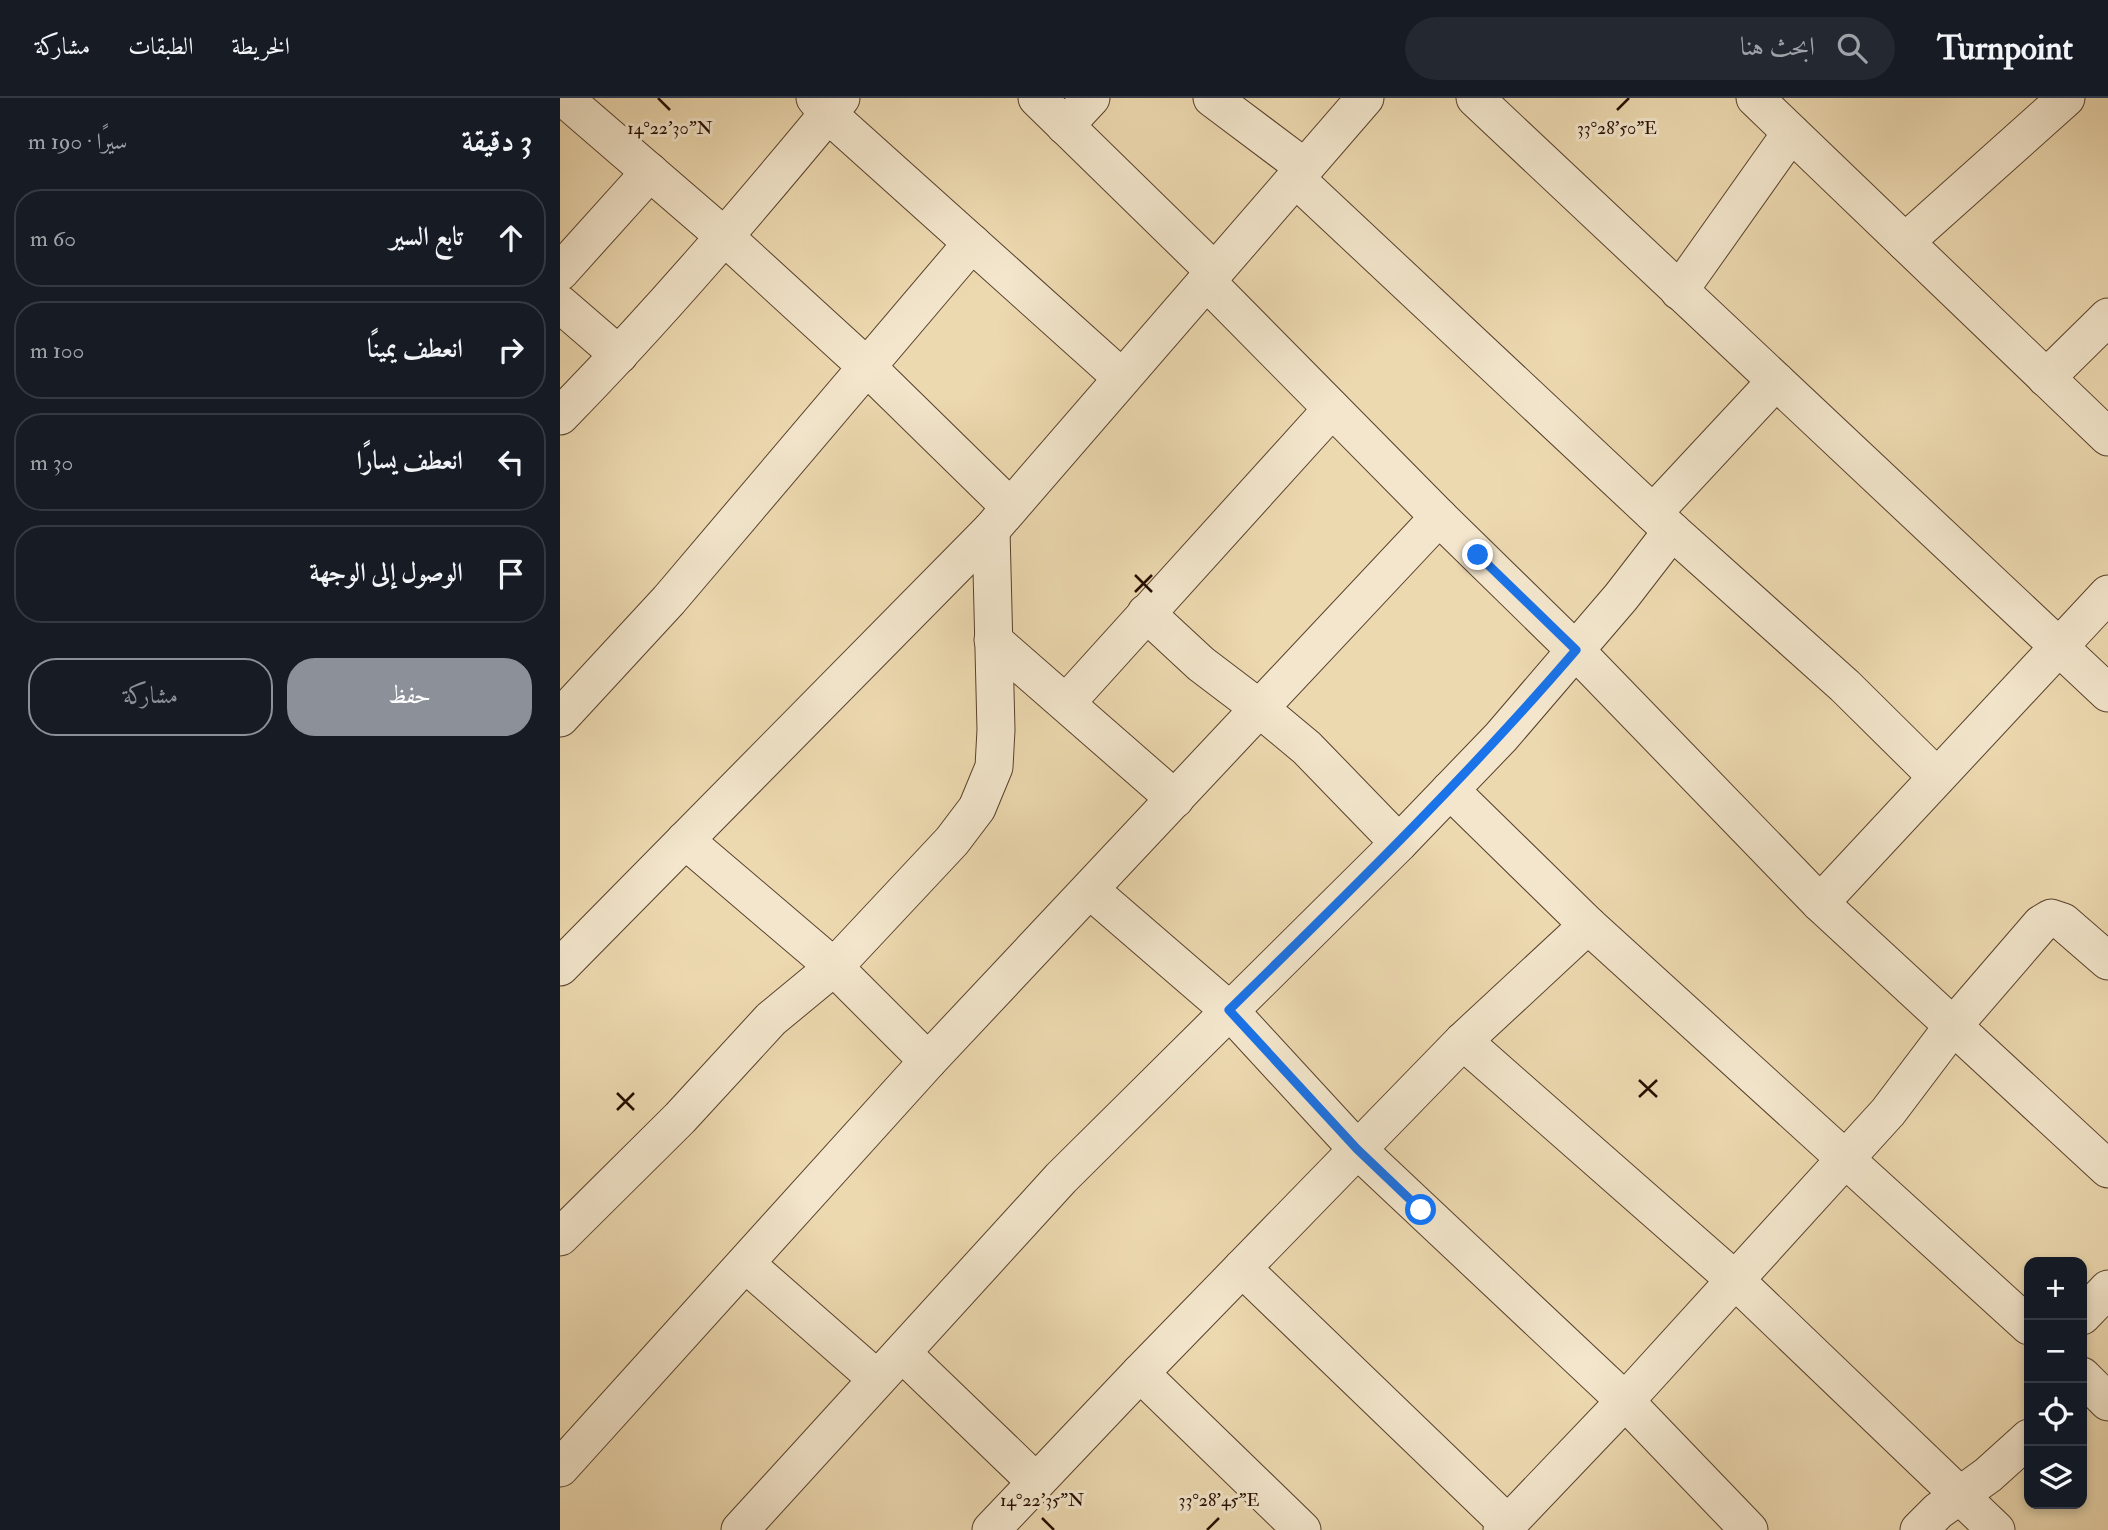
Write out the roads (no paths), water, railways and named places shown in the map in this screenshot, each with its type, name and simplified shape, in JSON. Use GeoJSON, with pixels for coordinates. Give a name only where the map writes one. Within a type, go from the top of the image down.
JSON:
{"type":"FeatureCollection","features":[{"type":"Feature","properties":{"kind":"street"},"geometry":{"type":"LineString","coordinates":[[560,1237],[680,1118],[771,1018],[834,967],[952,841],[977,808],[994,767],[996,730],[993,640],[1001,518],[866,366],[725,237],[564,98]]}},
{"type":"Feature","properties":{"kind":"street"},"geometry":{"type":"LineString","coordinates":[[1037,98],[1210,276],[1332,408],[1576,650],[1820,903],[2108,1169]]}},
{"type":"Feature","properties":{"kind":"street"},"geometry":{"type":"LineString","coordinates":[[1065,126],[1091,98]]}},
{"type":"Feature","properties":{"kind":"street"},"geometry":{"type":"LineString","coordinates":[[1212,98],[1299,173],[1662,522],[1808,651],[1937,777]]}},
{"type":"Feature","properties":{"kind":"street"},"geometry":{"type":"LineString","coordinates":[[560,967],[1001,518],[1365,98]]}},
{"type":"Feature","properties":{"kind":"street"},"geometry":{"type":"LineString","coordinates":[[1475,98],[2108,693]]}},
{"type":"Feature","properties":{"kind":"street"},"geometry":{"type":"LineString","coordinates":[[1905,242],[2066,98]]}},
{"type":"Feature","properties":{"kind":"street"},"geometry":{"type":"LineString","coordinates":[[1760,100],[1791,133],[2108,437]]}},
{"type":"Feature","properties":{"kind":"street"},"geometry":{"type":"LineString","coordinates":[[560,416],[620,355],[725,237],[828,103],[972,243],[1122,378]]}},
{"type":"Feature","properties":{"kind":"street"},"geometry":{"type":"LineString","coordinates":[[1679,291],[1791,133]]}},
{"type":"Feature","properties":{"kind":"street"},"geometry":{"type":"LineString","coordinates":[[560,272],[650,173]]}},
{"type":"Feature","properties":{"kind":"street"},"geometry":{"type":"LineString","coordinates":[[560,718],[668,600],[972,243]]}},
{"type":"Feature","properties":{"kind":"street"},"geometry":{"type":"LineString","coordinates":[[560,304],[620,355]]}},
{"type":"Feature","properties":{"kind":"street"},"geometry":{"type":"LineString","coordinates":[[2046,378],[2108,317]]}},
{"type":"Feature","properties":{"kind":"street"},"geometry":{"type":"LineString","coordinates":[[740,1530],[1061,1178],[1399,844],[1501,737],[1576,650],[1662,522],[1776,381]]}},
{"type":"Feature","properties":{"kind":"street"},"geometry":{"type":"LineString","coordinates":[[1066,703],[1332,408]]}},
{"type":"Feature","properties":{"kind":"street"},"geometry":{"type":"LineString","coordinates":[[562,1462],[746,1264],[928,1061],[1439,517]]}},
{"type":"Feature","properties":{"kind":"street"},"geometry":{"type":"LineString","coordinates":[[1820,903],[2108,594]]}},
{"type":"Feature","properties":{"kind":"street"},"geometry":{"type":"LineString","coordinates":[[1146,613],[1201,664],[1307,748],[1399,844]]}},
{"type":"Feature","properties":{"kind":"street"},"geometry":{"type":"LineString","coordinates":[[993,640],[1175,799]]}},
{"type":"Feature","properties":{"kind":"street"},"geometry":{"type":"LineString","coordinates":[[1450,790],[1588,925],[2024,1321]]}},
{"type":"Feature","properties":{"kind":"street"},"geometry":{"type":"LineString","coordinates":[[685,840],[834,967],[928,1061]]}},
{"type":"Feature","properties":{"kind":"street"},"geometry":{"type":"LineString","coordinates":[[1090,890],[1229,1010],[1357,1149],[1625,1401],[1749,1530]]}},
{"type":"Feature","properties":{"kind":"street"},"geometry":{"type":"LineString","coordinates":[[1242,1268],[1506,1527],[1625,1401],[1888,1112],[1954,1026],[2041,924],[2051,918],[2063,922],[2108,961]]}},
{"type":"Feature","properties":{"kind":"street"},"geometry":{"type":"LineString","coordinates":[[991,1530],[1463,1041],[1588,925]]}},
{"type":"Feature","properties":{"kind":"street"},"geometry":{"type":"LineString","coordinates":[[1463,1041],[1735,1280],[1996,1530]]}},
{"type":"Feature","properties":{"kind":"street"},"geometry":{"type":"LineString","coordinates":[[746,1264],[877,1379]]}},
{"type":"Feature","properties":{"kind":"street"},"geometry":{"type":"LineString","coordinates":[[2087,1311],[2108,1289]]}},
{"type":"Feature","properties":{"kind":"street"},"geometry":{"type":"LineString","coordinates":[[902,1353],[1036,1482]]}},
{"type":"Feature","properties":{"kind":"street"},"geometry":{"type":"LineString","coordinates":[[1140,1373],[1302,1530]]}},
{"type":"Feature","properties":{"kind":"street"},"geometry":{"type":"LineString","coordinates":[[1919,1530],[2024,1443]]}}]}
